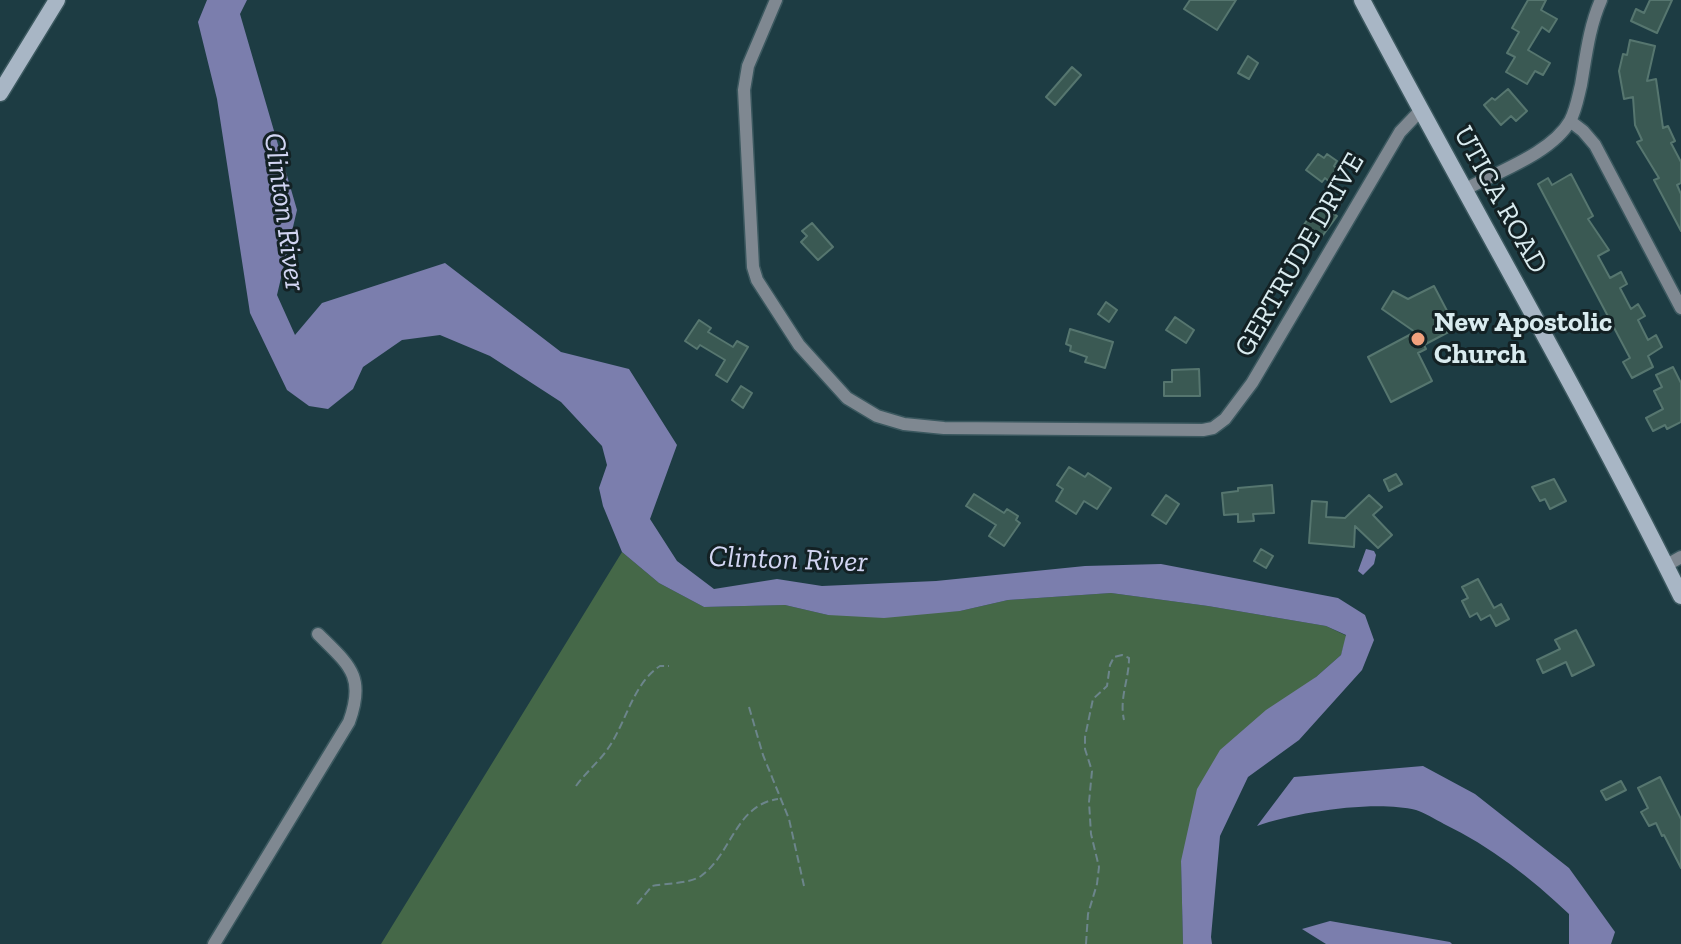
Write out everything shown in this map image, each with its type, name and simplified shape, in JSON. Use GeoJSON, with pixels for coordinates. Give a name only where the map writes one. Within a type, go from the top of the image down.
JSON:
{"type":"FeatureCollection","features":[{"type":"Feature","properties":{"kind":"street"},"geometry":{"type":"LineString","coordinates":[[0,93],[57,0]]}},
{"type":"Feature","properties":{"kind":"street","name":"GERTRUDE DRIVE"},"geometry":{"type":"LineString","coordinates":[[776,0],[748,66],[744,90],[753,267],[757,280],[799,345],[847,398],[877,416],[923,427],[1176,431],[1203,430],[1219,424],[1237,406],[1252,383],[1400,132],[1420,111]]}},
{"type":"Feature","properties":{"kind":"street","name":"UTICA ROAD"},"geometry":{"type":"LineString","coordinates":[[1362,0],[1420,111],[1466,189],[1681,596]]}},
{"type":"Feature","properties":{"kind":"street"},"geometry":{"type":"LineString","coordinates":[[1466,189],[1532,155],[1570,121],[1601,0]]}},
{"type":"Feature","properties":{"kind":"street"},"geometry":{"type":"LineString","coordinates":[[1570,121],[1595,145],[1681,308]]}},
{"type":"Feature","properties":{"kind":"street"},"geometry":{"type":"LineString","coordinates":[[1665,566],[1681,557]]}},
{"type":"Feature","properties":{"kind":"street"},"geometry":{"type":"LineString","coordinates":[[214,944],[349,722],[356,703],[354,673],[318,634]]}},
{"type":"Feature","properties":{"kind":"path"},"geometry":{"type":"LineString","coordinates":[[1086,944],[1088,914],[1099,867],[1091,834],[1089,802],[1092,771],[1085,749],[1086,726],[1093,699],[1107,686],[1114,657],[1122,655],[1129,658],[1123,689],[1124,720]]}},
{"type":"Feature","properties":{"kind":"path"},"geometry":{"type":"LineString","coordinates":[[576,786],[614,739],[644,679],[660,666],[669,666]]}},
{"type":"Feature","properties":{"kind":"path"},"geometry":{"type":"LineString","coordinates":[[749,707],[779,799],[789,819],[804,886]]}},
{"type":"Feature","properties":{"kind":"path"},"geometry":{"type":"LineString","coordinates":[[637,904],[652,886],[700,877],[748,813],[763,801],[779,799]]}},
{"type":"Feature","properties":{"kind":"green space"},"geometry":{"type":"Polygon","coordinates":[[[622,552],[659,583],[704,607],[785,605],[828,615],[960,611],[1008,600],[1111,593],[1326,626],[1347,636],[1341,655],[1316,677],[1181,861],[1183,944],[381,944],[622,552]]]}},
{"type":"Feature","properties":{"kind":"water","name":"Clinton River"},"geometry":{"type":"Polygon","coordinates":[[[207,0],[247,0],[240,14],[297,210],[277,295],[295,335],[322,303],[445,263],[561,352],[629,369],[677,445],[650,519],[677,561],[714,589],[777,579],[822,586],[936,581],[1085,566],[1161,564],[1338,598],[1365,615],[1374,640],[1362,670],[1299,740],[1248,777],[1220,836],[1212,944],[1183,944],[1181,861],[1197,789],[1220,750],[1266,710],[1316,677],[1341,655],[1346,635],[1326,626],[1111,593],[1008,600],[960,611],[884,618],[828,615],[785,605],[704,607],[659,583],[622,552],[599,488],[607,465],[602,446],[561,402],[490,356],[440,335],[402,340],[363,367],[353,389],[328,409],[309,406],[287,390],[250,313],[217,99],[198,22],[207,0]]]}},
{"type":"Feature","properties":{"kind":"water"},"geometry":{"type":"Polygon","coordinates":[[[1366,549],[1374,551],[1376,555],[1374,564],[1363,575],[1358,571],[1366,549]]]}},
{"type":"Feature","properties":{"kind":"water"},"geometry":{"type":"Polygon","coordinates":[[[1423,766],[1475,794],[1569,868],[1615,932],[1611,944],[1569,944],[1569,914],[1555,901],[1494,853],[1416,810],[1379,806],[1336,809],[1257,826],[1294,777],[1423,766]]]}},
{"type":"Feature","properties":{"kind":"water"},"geometry":{"type":"Polygon","coordinates":[[[1330,921],[1452,944],[1326,944],[1302,929],[1330,921]]]}},
{"type":"Feature","properties":{"kind":"building"},"geometry":{"type":"Polygon","coordinates":[[[1190,0],[1236,0],[1217,30],[1184,9],[1190,0]]]}},
{"type":"Feature","properties":{"kind":"building"},"geometry":{"type":"Polygon","coordinates":[[[1528,0],[1546,0],[1541,10],[1557,19],[1549,32],[1542,27],[1528,50],[1550,63],[1543,75],[1535,71],[1527,84],[1506,72],[1515,57],[1507,53],[1519,32],[1512,28],[1528,0]]]}},
{"type":"Feature","properties":{"kind":"building"},"geometry":{"type":"Polygon","coordinates":[[[1650,0],[1672,0],[1657,33],[1631,21],[1636,9],[1644,13],[1650,0]]]}},
{"type":"Feature","properties":{"kind":"building"},"geometry":{"type":"Polygon","coordinates":[[[1630,40],[1655,46],[1647,81],[1656,79],[1663,128],[1668,126],[1675,141],[1671,143],[1681,162],[1681,183],[1677,185],[1681,194],[1681,231],[1654,180],[1659,178],[1637,142],[1642,140],[1635,125],[1633,97],[1624,99],[1619,71],[1630,40]]]}},
{"type":"Feature","properties":{"kind":"building"},"geometry":{"type":"Polygon","coordinates":[[[1248,56],[1258,63],[1249,79],[1238,73],[1248,56]]]}},
{"type":"Feature","properties":{"kind":"building"},"geometry":{"type":"Polygon","coordinates":[[[1072,67],[1081,75],[1055,105],[1046,97],[1072,67]]]}},
{"type":"Feature","properties":{"kind":"building"},"geometry":{"type":"Polygon","coordinates":[[[1508,89],[1527,111],[1516,121],[1511,116],[1501,125],[1484,105],[1508,89]]]}},
{"type":"Feature","properties":{"kind":"building"},"geometry":{"type":"Polygon","coordinates":[[[1318,154],[1324,158],[1327,154],[1337,161],[1334,166],[1340,171],[1331,183],[1325,178],[1322,182],[1306,170],[1318,154]]]}},
{"type":"Feature","properties":{"kind":"building"},"geometry":{"type":"Polygon","coordinates":[[[1571,174],[1593,216],[1588,219],[1609,250],[1598,256],[1610,278],[1621,272],[1627,284],[1620,288],[1631,309],[1638,304],[1645,316],[1638,320],[1648,340],[1656,335],[1662,347],[1648,356],[1653,367],[1632,378],[1623,362],[1630,358],[1538,184],[1548,178],[1552,185],[1571,174]]]}},
{"type":"Feature","properties":{"kind":"building"},"geometry":{"type":"Polygon","coordinates":[[[1319,203],[1337,216],[1318,242],[1301,229],[1319,203]]]}},
{"type":"Feature","properties":{"kind":"building"},"geometry":{"type":"Polygon","coordinates":[[[812,223],[833,247],[818,260],[801,242],[807,236],[802,231],[812,223]]]}},
{"type":"Feature","properties":{"kind":"building","name":"New Apostolic Church"},"geometry":{"type":"Polygon","coordinates":[[[1434,286],[1456,328],[1424,345],[1426,349],[1418,353],[1432,381],[1391,402],[1368,357],[1415,332],[1382,309],[1393,291],[1408,299],[1434,286]]]}},
{"type":"Feature","properties":{"kind":"building"},"geometry":{"type":"Polygon","coordinates":[[[1106,302],[1117,310],[1109,322],[1098,314],[1106,302]]]}},
{"type":"Feature","properties":{"kind":"building"},"geometry":{"type":"Polygon","coordinates":[[[1175,317],[1194,330],[1186,343],[1166,330],[1175,317]]]}},
{"type":"Feature","properties":{"kind":"building"},"geometry":{"type":"Polygon","coordinates":[[[699,320],[711,328],[708,332],[733,347],[737,341],[748,347],[727,382],[716,375],[725,360],[700,345],[697,349],[685,341],[699,320]]]}},
{"type":"Feature","properties":{"kind":"building"},"geometry":{"type":"Polygon","coordinates":[[[1070,329],[1113,342],[1105,368],[1085,362],[1087,357],[1070,351],[1071,346],[1066,344],[1070,329]]]}},
{"type":"Feature","properties":{"kind":"building"},"geometry":{"type":"Polygon","coordinates":[[[1673,367],[1681,383],[1681,422],[1653,431],[1646,418],[1663,409],[1654,391],[1662,387],[1656,375],[1673,367]]]}},
{"type":"Feature","properties":{"kind":"building"},"geometry":{"type":"Polygon","coordinates":[[[1199,369],[1200,396],[1164,396],[1164,382],[1172,382],[1172,370],[1199,369]]]}},
{"type":"Feature","properties":{"kind":"building"},"geometry":{"type":"Polygon","coordinates":[[[741,386],[752,393],[743,408],[732,400],[741,386]]]}},
{"type":"Feature","properties":{"kind":"building"},"geometry":{"type":"Polygon","coordinates":[[[1069,467],[1085,477],[1088,473],[1111,488],[1097,509],[1084,501],[1076,514],[1056,501],[1063,489],[1057,485],[1069,467]]]}},
{"type":"Feature","properties":{"kind":"building"},"geometry":{"type":"Polygon","coordinates":[[[1396,474],[1402,484],[1389,491],[1384,480],[1396,474]]]}},
{"type":"Feature","properties":{"kind":"building"},"geometry":{"type":"Polygon","coordinates":[[[1554,479],[1566,501],[1550,509],[1545,499],[1540,501],[1532,487],[1554,479]]]}},
{"type":"Feature","properties":{"kind":"building"},"geometry":{"type":"Polygon","coordinates":[[[1272,485],[1274,513],[1253,514],[1254,521],[1238,522],[1238,514],[1224,515],[1222,493],[1238,491],[1238,488],[1272,485]]]}},
{"type":"Feature","properties":{"kind":"building"},"geometry":{"type":"Polygon","coordinates":[[[974,494],[1004,513],[1007,509],[1018,516],[1016,520],[1020,523],[1004,546],[989,536],[996,525],[966,506],[974,494]]]}},
{"type":"Feature","properties":{"kind":"building"},"geometry":{"type":"Polygon","coordinates":[[[1166,495],[1179,504],[1166,524],[1152,515],[1166,495]]]}},
{"type":"Feature","properties":{"kind":"building"},"geometry":{"type":"Polygon","coordinates":[[[1369,495],[1382,507],[1373,515],[1392,535],[1378,548],[1355,526],[1354,547],[1309,543],[1312,501],[1327,502],[1326,517],[1345,518],[1369,495]]]}},
{"type":"Feature","properties":{"kind":"building"},"geometry":{"type":"Polygon","coordinates":[[[1261,549],[1273,556],[1266,568],[1254,561],[1261,549]]]}},
{"type":"Feature","properties":{"kind":"building"},"geometry":{"type":"Polygon","coordinates":[[[1478,579],[1494,608],[1501,604],[1509,619],[1496,626],[1490,615],[1481,620],[1477,613],[1470,617],[1462,601],[1468,598],[1462,587],[1478,579]]]}},
{"type":"Feature","properties":{"kind":"building"},"geometry":{"type":"Polygon","coordinates":[[[1576,630],[1594,665],[1572,676],[1566,662],[1543,673],[1537,660],[1560,649],[1555,640],[1576,630]]]}},
{"type":"Feature","properties":{"kind":"building"},"geometry":{"type":"Polygon","coordinates":[[[1660,777],[1681,819],[1681,868],[1656,823],[1649,826],[1641,812],[1648,808],[1638,788],[1660,777]]]}},
{"type":"Feature","properties":{"kind":"building"},"geometry":{"type":"Polygon","coordinates":[[[1621,781],[1626,790],[1606,800],[1601,791],[1621,781]]]}},
{"type":"Feature","properties":{"kind":"place","name":"New Apostolic Church"},"geometry":{"type":"Point","coordinates":[1418,339]}}]}
